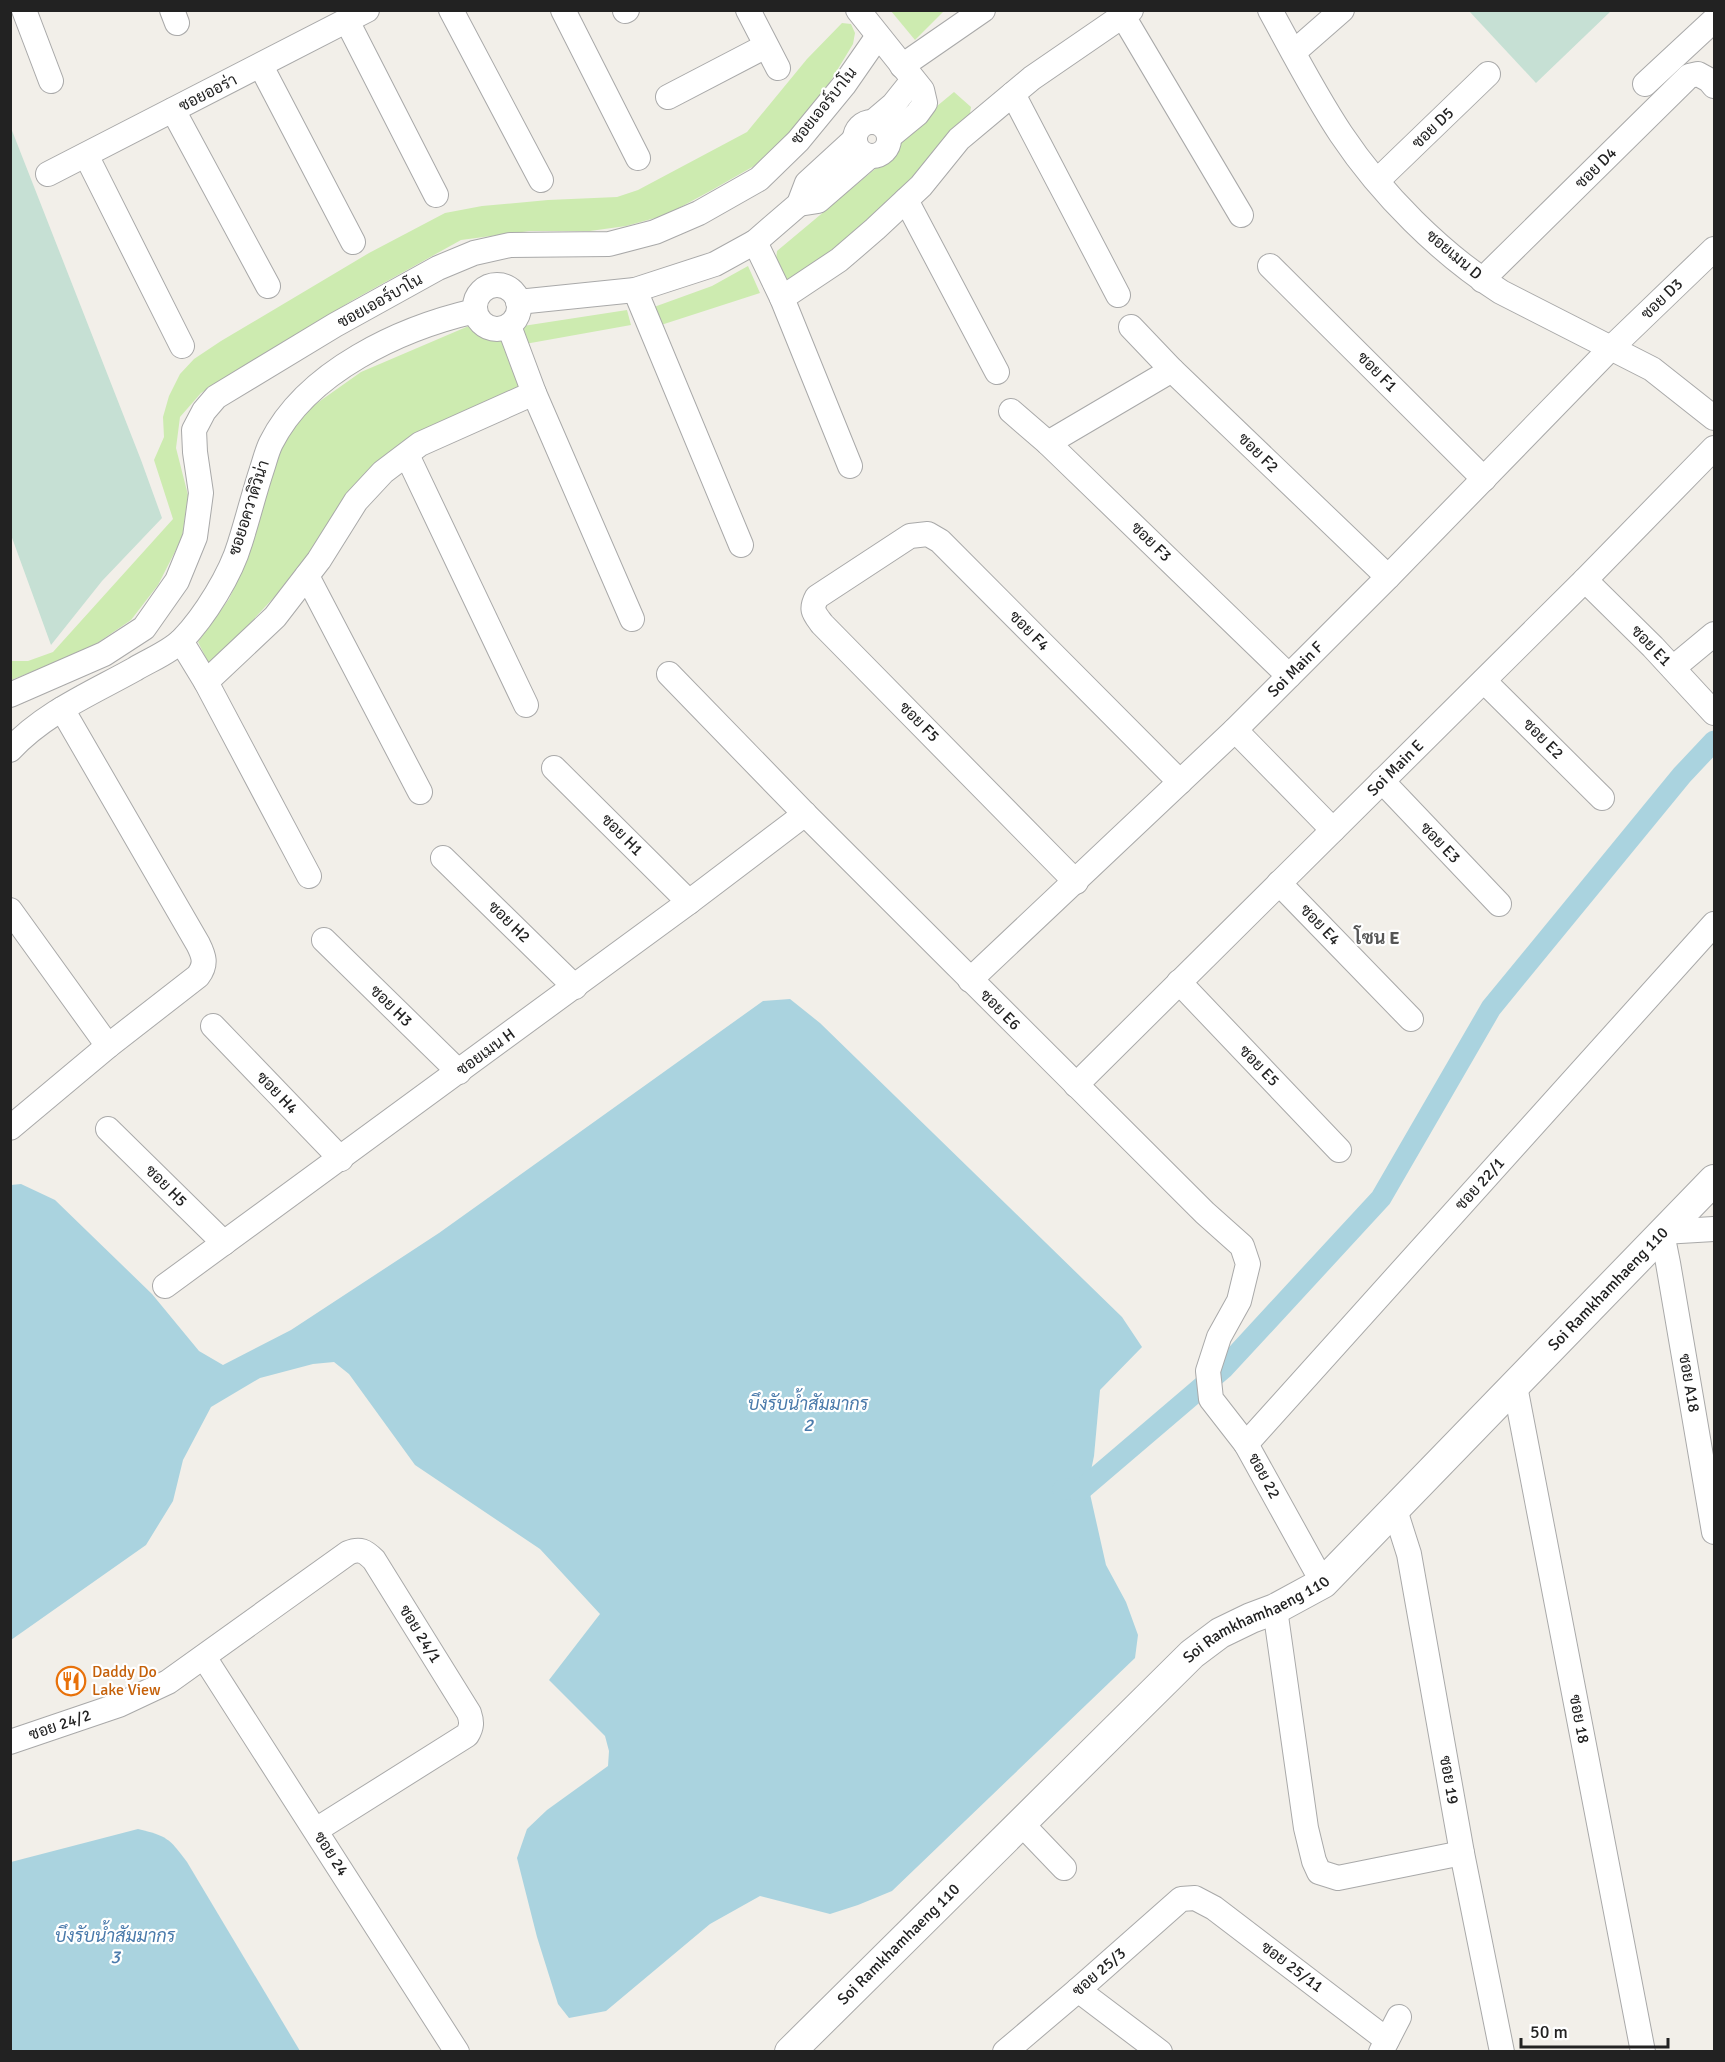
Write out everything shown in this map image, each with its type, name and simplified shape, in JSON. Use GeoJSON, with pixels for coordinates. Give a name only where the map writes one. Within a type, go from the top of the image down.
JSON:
{"type":"FeatureCollection","features":[{"type":"Feature","properties":{"kind":"street"},"geometry":{"type":"LineString","coordinates":[[24,10],[51,81]]}},
{"type":"Feature","properties":{"kind":"street"},"geometry":{"type":"LineString","coordinates":[[451,10],[541,180]]}},
{"type":"Feature","properties":{"kind":"street"},"geometry":{"type":"LineString","coordinates":[[563,10],[638,158]]}},
{"type":"Feature","properties":{"kind":"street"},"geometry":{"type":"LineString","coordinates":[[748,10],[778,68]]}},
{"type":"Feature","properties":{"kind":"street"},"geometry":{"type":"LineString","coordinates":[[858,10],[908,73]]}},
{"type":"Feature","properties":{"kind":"street"},"geometry":{"type":"LineString","coordinates":[[518,302],[635,290],[716,264],[755,243],[799,204],[807,183],[862,148],[861,126],[881,129],[908,73],[983,10]]}},
{"type":"Feature","properties":{"kind":"street","name":"ซอยเมน D"},"geometry":{"type":"LineString","coordinates":[[1270,10],[1341,134],[1377,181],[1426,233],[1482,280],[1652,369],[1714,418]]}},
{"type":"Feature","properties":{"kind":"street"},"geometry":{"type":"LineString","coordinates":[[1294,52],[1342,10]]}},
{"type":"Feature","properties":{"kind":"street"},"geometry":{"type":"LineString","coordinates":[[782,298],[839,260],[875,229],[921,186],[959,140],[1032,78],[1127,13],[1241,214]]}},
{"type":"Feature","properties":{"kind":"street"},"geometry":{"type":"LineString","coordinates":[[357,16],[436,195]]}},
{"type":"Feature","properties":{"kind":"street","name":"ซอยออร่า"},"geometry":{"type":"LineString","coordinates":[[48,174],[357,16]]}},
{"type":"Feature","properties":{"kind":"street"},"geometry":{"type":"LineString","coordinates":[[1645,84],[1714,20]]}},
{"type":"Feature","properties":{"kind":"street","name":"ซอยเออร์บาโน"},"geometry":{"type":"LineString","coordinates":[[10,695],[104,654],[144,628],[171,590],[195,537],[201,493],[194,430],[204,411],[216,397],[334,325],[438,268],[474,254],[510,245],[609,244],[655,232],[699,213],[759,179],[798,141],[844,85],[878,36]]}},
{"type":"Feature","properties":{"kind":"street"},"geometry":{"type":"LineString","coordinates":[[668,97],[766,46]]}},
{"type":"Feature","properties":{"kind":"street"},"geometry":{"type":"LineString","coordinates":[[261,66],[353,242]]}},
{"type":"Feature","properties":{"kind":"street","name":"ซอย D5"},"geometry":{"type":"LineString","coordinates":[[1377,181],[1488,74]]}},
{"type":"Feature","properties":{"kind":"street","name":"ซอย D4"},"geometry":{"type":"LineString","coordinates":[[1482,280],[1689,76],[1698,74],[1714,86]]}},
{"type":"Feature","properties":{"kind":"street"},"geometry":{"type":"LineString","coordinates":[[1013,94],[1118,295]]}},
{"type":"Feature","properties":{"kind":"street"},"geometry":{"type":"LineString","coordinates":[[173,110],[268,286]]}},
{"type":"Feature","properties":{"kind":"street"},"geometry":{"type":"LineString","coordinates":[[86,155],[182,346]]}},
{"type":"Feature","properties":{"kind":"street"},"geometry":{"type":"LineString","coordinates":[[906,200],[997,372]]}},
{"type":"Feature","properties":{"kind":"street"},"geometry":{"type":"LineString","coordinates":[[755,243],[782,298],[850,466]]}},
{"type":"Feature","properties":{"kind":"street","name":"ซอย D3"},"geometry":{"type":"LineString","coordinates":[[1610,349],[1714,249]]}},
{"type":"Feature","properties":{"kind":"street","name":"ซอย F1"},"geometry":{"type":"LineString","coordinates":[[1270,266],[1484,479]]}},
{"type":"Feature","properties":{"kind":"street"},"geometry":{"type":"LineString","coordinates":[[489,286],[504,286],[516,295],[518,315],[509,326],[502,329],[488,327],[478,318],[475,311],[477,296],[489,286]]}},
{"type":"Feature","properties":{"kind":"street"},"geometry":{"type":"LineString","coordinates":[[635,290],[741,545]]}},
{"type":"Feature","properties":{"kind":"street","name":"ซอยอควาดิวิน่า"},"geometry":{"type":"LineString","coordinates":[[10,750],[47,718],[181,641],[215,597],[239,546],[270,444],[292,410],[327,377],[381,345],[448,317],[475,311]]}},
{"type":"Feature","properties":{"kind":"street"},"geometry":{"type":"LineString","coordinates":[[509,326],[534,393],[632,619]]}},
{"type":"Feature","properties":{"kind":"street","name":"ซอย F2"},"geometry":{"type":"LineString","coordinates":[[1131,327],[1172,370],[1388,577]]}},
{"type":"Feature","properties":{"kind":"street","name":"Soi Main F"},"geometry":{"type":"LineString","coordinates":[[970,980],[1235,730],[1610,349]]}},
{"type":"Feature","properties":{"kind":"street"},"geometry":{"type":"LineString","coordinates":[[1048,443],[1172,370]]}},
{"type":"Feature","properties":{"kind":"street"},"geometry":{"type":"LineString","coordinates":[[206,682],[274,617],[319,560],[356,501],[383,472],[420,444],[534,393]]}},
{"type":"Feature","properties":{"kind":"street","name":"ซอย F3"},"geometry":{"type":"LineString","coordinates":[[1011,411],[1048,443],[1289,676]]}},
{"type":"Feature","properties":{"kind":"street","name":"Soi Main E"},"geometry":{"type":"LineString","coordinates":[[1076,1085],[1484,681],[1714,448]]}},
{"type":"Feature","properties":{"kind":"street"},"geometry":{"type":"LineString","coordinates":[[407,455],[526,705]]}},
{"type":"Feature","properties":{"kind":"street","name":"ซอย F4"},"geometry":{"type":"LineString","coordinates":[[864,567],[910,536],[928,534],[940,541],[1180,782]]}},
{"type":"Feature","properties":{"kind":"street","name":"ซอย F5"},"geometry":{"type":"LineString","coordinates":[[864,567],[817,597],[813,605],[814,614],[1076,882]]}},
{"type":"Feature","properties":{"kind":"street"},"geometry":{"type":"LineString","coordinates":[[307,576],[420,792]]}},
{"type":"Feature","properties":{"kind":"street","name":"ซอย E1"},"geometry":{"type":"LineString","coordinates":[[1585,580],[1673,668],[1714,713]]}},
{"type":"Feature","properties":{"kind":"street"},"geometry":{"type":"LineString","coordinates":[[1673,668],[1714,634]]}},
{"type":"Feature","properties":{"kind":"street"},"geometry":{"type":"LineString","coordinates":[[181,641],[206,682],[309,876]]}},
{"type":"Feature","properties":{"kind":"street","name":"ซอย E6"},"geometry":{"type":"LineString","coordinates":[[669,675],[970,980],[1205,1214],[1242,1246],[1248,1263],[1239,1301],[1219,1337],[1208,1371]]}},
{"type":"Feature","properties":{"kind":"street","name":"ซอย E2"},"geometry":{"type":"LineString","coordinates":[[1484,681],[1602,798]]}},
{"type":"Feature","properties":{"kind":"street"},"geometry":{"type":"LineString","coordinates":[[10,1128],[204,969],[204,957],[63,709]]}},
{"type":"Feature","properties":{"kind":"street"},"geometry":{"type":"LineString","coordinates":[[1235,730],[1332,831]]}},
{"type":"Feature","properties":{"kind":"street","name":"ซอย H1"},"geometry":{"type":"LineString","coordinates":[[554,768],[689,902]]}},
{"type":"Feature","properties":{"kind":"street","name":"ซอย E3"},"geometry":{"type":"LineString","coordinates":[[1382,781],[1499,904]]}},
{"type":"Feature","properties":{"kind":"street","name":"ซอยเมน H"},"geometry":{"type":"LineString","coordinates":[[165,1286],[575,987],[805,814]]}},
{"type":"Feature","properties":{"kind":"street","name":"ซอย H2"},"geometry":{"type":"LineString","coordinates":[[443,858],[575,987]]}},
{"type":"Feature","properties":{"kind":"street","name":"ซอย E4"},"geometry":{"type":"LineString","coordinates":[[1279,883],[1411,1019]]}},
{"type":"Feature","properties":{"kind":"street"},"geometry":{"type":"LineString","coordinates":[[10,910],[108,1046]]}},
{"type":"Feature","properties":{"kind":"street","name":"ซอย 22/1"},"geometry":{"type":"LineString","coordinates":[[1246,1444],[1714,924]]}},
{"type":"Feature","properties":{"kind":"street","name":"ซอย H3"},"geometry":{"type":"LineString","coordinates":[[324,940],[459,1072]]}},
{"type":"Feature","properties":{"kind":"street","name":"ซอย E5"},"geometry":{"type":"LineString","coordinates":[[1179,982],[1339,1150]]}},
{"type":"Feature","properties":{"kind":"street","name":"ซอย H4"},"geometry":{"type":"LineString","coordinates":[[213,1026],[341,1159]]}},
{"type":"Feature","properties":{"kind":"street","name":"ซอย H5"},"geometry":{"type":"LineString","coordinates":[[108,1129],[224,1244]]}},
{"type":"Feature","properties":{"kind":"street","name":"Soi Ramkhamhaeng 110"},"geometry":{"type":"LineString","coordinates":[[790,2052],[1192,1654],[1220,1633],[1275,1609],[1323,1583],[1714,1180]]}},
{"type":"Feature","properties":{"kind":"street"},"geometry":{"type":"LineString","coordinates":[[1660,1236],[1714,1229]]}},
{"type":"Feature","properties":{"kind":"street","name":"ซอย A18"},"geometry":{"type":"LineString","coordinates":[[1660,1236],[1664,1243],[1668,1263],[1714,1532]]}},
{"type":"Feature","properties":{"kind":"street","name":"ซอย 22"},"geometry":{"type":"LineString","coordinates":[[1208,1371],[1211,1397],[1246,1444],[1323,1583]]}},
{"type":"Feature","properties":{"kind":"street","name":"ซอย 18"},"geometry":{"type":"LineString","coordinates":[[1515,1386],[1642,2052]]}},
{"type":"Feature","properties":{"kind":"street","name":"ซอย 19"},"geometry":{"type":"LineString","coordinates":[[1395,1510],[1409,1554],[1462,1852],[1502,2052]]}},
{"type":"Feature","properties":{"kind":"street","name":"ซอย 24/1"},"geometry":{"type":"LineString","coordinates":[[204,1657],[348,1553],[355,1550],[365,1551],[374,1560],[469,1713],[472,1722],[471,1729],[466,1735],[316,1830]]}},
{"type":"Feature","properties":{"kind":"street"},"geometry":{"type":"LineString","coordinates":[[1275,1609],[1306,1828],[1318,1872],[1338,1878],[1462,1852]]}},
{"type":"Feature","properties":{"kind":"street","name":"ซอย 24/2"},"geometry":{"type":"LineString","coordinates":[[10,1742],[119,1705],[168,1682],[204,1657]]}},
{"type":"Feature","properties":{"kind":"street","name":"ซอย 24"},"geometry":{"type":"LineString","coordinates":[[204,1657],[457,2052]]}},
{"type":"Feature","properties":{"kind":"street"},"geometry":{"type":"LineString","coordinates":[[1020,1822],[1065,1868]]}},
{"type":"Feature","properties":{"kind":"street","name":"ซอย 25/3"},"geometry":{"type":"LineString","coordinates":[[1005,2052],[1181,1899],[1195,1898]]}},
{"type":"Feature","properties":{"kind":"street","name":"ซอย 25/11"},"geometry":{"type":"LineString","coordinates":[[1195,1898],[1214,1908],[1384,2046]]}},
{"type":"Feature","properties":{"kind":"street"},"geometry":{"type":"LineString","coordinates":[[1078,1990],[1160,2052]]}},
{"type":"Feature","properties":{"kind":"street"},"geometry":{"type":"LineString","coordinates":[[1384,2046],[1398,2018]]}},
{"type":"Feature","properties":{"kind":"green space"},"geometry":{"type":"Polygon","coordinates":[[[891,11],[944,11],[915,40],[891,11]]]}},
{"type":"Feature","properties":{"kind":"green space"},"geometry":{"type":"Polygon","coordinates":[[[1469,11],[1611,11],[1536,83],[1469,11]]]}},
{"type":"Feature","properties":{"kind":"green space"},"geometry":{"type":"Polygon","coordinates":[[[842,23],[851,24],[855,33],[853,44],[830,82],[787,137],[754,166],[666,215],[626,226],[590,231],[530,231],[461,240],[353,300],[201,393],[180,417],[176,448],[188,495],[182,538],[158,585],[131,620],[87,650],[11,680],[11,661],[28,661],[53,652],[173,519],[154,460],[164,437],[163,417],[169,396],[180,374],[194,359],[369,253],[445,213],[482,206],[617,197],[638,190],[747,132],[807,59],[842,23]]]}},
{"type":"Feature","properties":{"kind":"green space"},"geometry":{"type":"Polygon","coordinates":[[[954,92],[971,107],[969,120],[904,185],[865,230],[798,277],[785,280],[776,260],[777,251],[881,164],[919,121],[954,92]]]}},
{"type":"Feature","properties":{"kind":"green space"},"geometry":{"type":"Polygon","coordinates":[[[11,128],[162,518],[102,581],[51,645],[11,535],[11,128]]]}},
{"type":"Feature","properties":{"kind":"green space"},"geometry":{"type":"Polygon","coordinates":[[[748,266],[760,293],[661,325],[654,307],[712,286],[748,266]]]}},
{"type":"Feature","properties":{"kind":"green space"},"geometry":{"type":"Polygon","coordinates":[[[627,310],[631,325],[525,344],[523,326],[627,310]]]}},
{"type":"Feature","properties":{"kind":"green space"},"geometry":{"type":"Polygon","coordinates":[[[471,325],[491,338],[510,344],[523,390],[435,425],[210,666],[198,642],[229,599],[249,555],[274,458],[296,418],[361,372],[471,325]]]}},
{"type":"Feature","properties":{"kind":"water","name":"บึงรับน้ำสัมมากร 2"},"geometry":{"type":"Polygon","coordinates":[[[790,999],[820,1023],[1122,1317],[1142,1347],[1100,1390],[1094,1456],[1088,1485],[1106,1565],[1126,1602],[1138,1635],[1135,1658],[892,1891],[830,1914],[760,1896],[710,1924],[606,2011],[569,2018],[558,2004],[537,1937],[517,1858],[527,1829],[547,1810],[608,1766],[609,1751],[605,1736],[549,1680],[600,1614],[540,1549],[415,1465],[349,1374],[334,1362],[313,1364],[260,1378],[211,1407],[183,1460],[173,1501],[146,1545],[11,1640],[11,1185],[21,1184],[55,1200],[152,1294],[199,1351],[223,1365],[291,1330],[439,1233],[763,1001],[790,999]]]}},
{"type":"Feature","properties":{"kind":"water","name":"บึงรับน้ำสัมมากร 3"},"geometry":{"type":"Polygon","coordinates":[[[138,1829],[167,1839],[187,1862],[300,2051],[11,2051],[11,1862],[138,1829]]]}},
{"type":"Feature","properties":{"kind":"waterway"},"geometry":{"type":"LineString","coordinates":[[1063,1489],[1081,1490],[1224,1368],[1381,1198],[1491,1008],[1682,775],[1714,741]]}},
{"type":"Feature","properties":{"kind":"place","name":"Daddy Do Lake View"},"geometry":{"type":"Point","coordinates":[71,1681]}},
{"type":"Feature","properties":{"kind":"district","name":"โซน E"},"geometry":{"type":"Point","coordinates":[1377,938]}}]}
